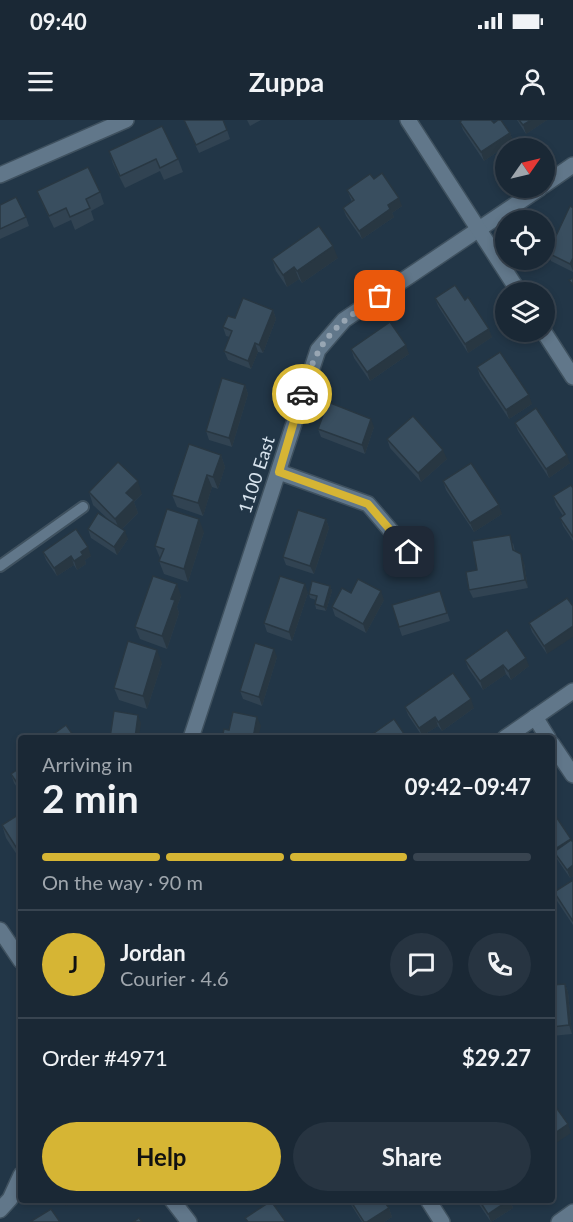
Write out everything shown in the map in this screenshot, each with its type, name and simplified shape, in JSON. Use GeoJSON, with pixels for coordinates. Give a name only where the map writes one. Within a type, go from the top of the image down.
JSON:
{"type":"FeatureCollection","features":[{"type":"Feature","properties":{"kind":"street"},"geometry":{"type":"LineString","coordinates":[[0,175],[126,120]]}},
{"type":"Feature","properties":{"kind":"street"},"geometry":{"type":"LineString","coordinates":[[408,120],[512,282]]}},
{"type":"Feature","properties":{"kind":"street"},"geometry":{"type":"LineString","coordinates":[[555,177],[573,165]]}},
{"type":"Feature","properties":{"kind":"street","name":"1100 East"},"geometry":{"type":"LineString","coordinates":[[192,735],[279,472],[307,376],[318,350],[330,333],[344,320],[526,198]]}},
{"type":"Feature","properties":{"kind":"street"},"geometry":{"type":"LineString","coordinates":[[550,342],[573,377]]}},
{"type":"Feature","properties":{"kind":"street"},"geometry":{"type":"LineString","coordinates":[[279,472],[368,504],[409,552]]}},
{"type":"Feature","properties":{"kind":"street"},"geometry":{"type":"LineString","coordinates":[[509,735],[573,691]]}},
{"type":"Feature","properties":{"kind":"street"},"geometry":{"type":"LineString","coordinates":[[535,717],[546,735]]}},
{"type":"Feature","properties":{"kind":"street"},"geometry":{"type":"LineString","coordinates":[[555,748],[573,775]]}},
{"type":"Feature","properties":{"kind":"street"},"geometry":{"type":"LineString","coordinates":[[0,930],[18,957]]}},
{"type":"Feature","properties":{"kind":"street"},"geometry":{"type":"LineString","coordinates":[[0,1210],[10,1199],[18,1182]]}},
{"type":"Feature","properties":{"kind":"street"},"geometry":{"type":"LineString","coordinates":[[174,1203],[189,1222]]}},
{"type":"Feature","properties":{"kind":"street"},"geometry":{"type":"LineString","coordinates":[[430,1203],[442,1222]]}},
{"type":"Feature","properties":{"kind":"street"},"geometry":{"type":"LineString","coordinates":[[559,1222],[573,1212]]}},
{"type":"Feature","properties":{"kind":"lane"},"geometry":{"type":"LineString","coordinates":[[0,566],[83,507]]}},
{"type":"Feature","properties":{"kind":"building"},"geometry":{"type":"Polygon","coordinates":[[[184,120],[223,120],[227,130],[196,145],[184,120]]]}},
{"type":"Feature","properties":{"kind":"building"},"geometry":{"type":"Polygon","coordinates":[[[462,120],[491,120],[494,123],[501,120],[510,133],[502,138],[495,138],[495,143],[481,152],[460,122],[462,120]]]}},
{"type":"Feature","properties":{"kind":"building"},"geometry":{"type":"Polygon","coordinates":[[[519,120],[531,120],[523,125],[519,120]]]}},
{"type":"Feature","properties":{"kind":"building"},"geometry":{"type":"Polygon","coordinates":[[[162,126],[178,159],[160,168],[156,159],[120,176],[109,151],[162,126]]]}},
{"type":"Feature","properties":{"kind":"building"},"geometry":{"type":"Polygon","coordinates":[[[88,167],[100,192],[86,199],[90,208],[70,217],[66,208],[49,216],[37,191],[88,167]]]}},
{"type":"Feature","properties":{"kind":"building"},"geometry":{"type":"Polygon","coordinates":[[[382,173],[399,198],[388,205],[390,209],[359,231],[343,208],[354,200],[347,190],[370,174],[374,179],[382,173]]]}},
{"type":"Feature","properties":{"kind":"building"},"geometry":{"type":"Polygon","coordinates":[[[16,197],[26,217],[0,229],[0,205],[16,197]]]}},
{"type":"Feature","properties":{"kind":"building"},"geometry":{"type":"Polygon","coordinates":[[[570,206],[573,208],[573,258],[570,264],[555,256],[555,238],[570,206]]]}},
{"type":"Feature","properties":{"kind":"building"},"geometry":{"type":"Polygon","coordinates":[[[319,226],[333,246],[297,271],[294,267],[283,275],[272,259],[319,226]]]}},
{"type":"Feature","properties":{"kind":"building"},"geometry":{"type":"Polygon","coordinates":[[[455,285],[465,300],[468,297],[489,329],[465,344],[435,298],[455,285]]]}},
{"type":"Feature","properties":{"kind":"building"},"geometry":{"type":"Polygon","coordinates":[[[243,298],[273,310],[259,345],[255,343],[248,361],[224,351],[232,331],[223,327],[228,316],[235,318],[243,298]]]}},
{"type":"Feature","properties":{"kind":"building"},"geometry":{"type":"Polygon","coordinates":[[[390,322],[406,345],[367,372],[351,349],[390,322]]]}},
{"type":"Feature","properties":{"kind":"building"},"geometry":{"type":"Polygon","coordinates":[[[500,352],[529,395],[506,410],[477,367],[500,352]]]}},
{"type":"Feature","properties":{"kind":"building"},"geometry":{"type":"Polygon","coordinates":[[[222,378],[245,385],[229,438],[206,431],[222,378]]]}},
{"type":"Feature","properties":{"kind":"building"},"geometry":{"type":"Polygon","coordinates":[[[328,402],[371,419],[362,445],[318,429],[328,402]]]}},
{"type":"Feature","properties":{"kind":"building"},"geometry":{"type":"Polygon","coordinates":[[[536,408],[567,455],[546,469],[515,423],[536,408]]]}},
{"type":"Feature","properties":{"kind":"building"},"geometry":{"type":"Polygon","coordinates":[[[413,416],[443,450],[418,473],[387,439],[413,416]]]}},
{"type":"Feature","properties":{"kind":"building"},"geometry":{"type":"Polygon","coordinates":[[[189,444],[221,455],[213,477],[207,475],[198,503],[172,495],[189,444]]]}},
{"type":"Feature","properties":{"kind":"building"},"geometry":{"type":"Polygon","coordinates":[[[118,462],[138,481],[126,493],[134,500],[115,519],[89,492],[118,462]]]}},
{"type":"Feature","properties":{"kind":"building"},"geometry":{"type":"Polygon","coordinates":[[[471,463],[499,505],[470,523],[443,481],[471,463]]]}},
{"type":"Feature","properties":{"kind":"building"},"geometry":{"type":"Polygon","coordinates":[[[571,485],[573,488],[573,537],[560,518],[565,514],[553,496],[571,485]]]}},
{"type":"Feature","properties":{"kind":"building"},"geometry":{"type":"Polygon","coordinates":[[[167,509],[199,519],[184,569],[159,561],[164,549],[155,546],[167,509]]]}},
{"type":"Feature","properties":{"kind":"building"},"geometry":{"type":"Polygon","coordinates":[[[298,510],[326,519],[310,566],[283,557],[298,510]]]}},
{"type":"Feature","properties":{"kind":"building"},"geometry":{"type":"Polygon","coordinates":[[[98,513],[125,531],[114,547],[88,529],[98,513]]]}},
{"type":"Feature","properties":{"kind":"building"},"geometry":{"type":"Polygon","coordinates":[[[76,529],[88,547],[81,552],[83,555],[74,561],[71,556],[54,568],[43,552],[76,529]]]}},
{"type":"Feature","properties":{"kind":"building"},"geometry":{"type":"Polygon","coordinates":[[[510,535],[513,550],[521,554],[525,580],[469,590],[466,572],[477,570],[472,541],[510,535]]]}},
{"type":"Feature","properties":{"kind":"building"},"geometry":{"type":"Polygon","coordinates":[[[153,576],[177,584],[171,599],[175,600],[162,636],[135,627],[153,576]]]}},
{"type":"Feature","properties":{"kind":"building"},"geometry":{"type":"Polygon","coordinates":[[[280,576],[305,584],[289,632],[264,623],[280,576]]]}},
{"type":"Feature","properties":{"kind":"building"},"geometry":{"type":"Polygon","coordinates":[[[358,579],[381,591],[363,624],[332,607],[342,588],[351,593],[358,579]]]}},
{"type":"Feature","properties":{"kind":"building"},"geometry":{"type":"Polygon","coordinates":[[[312,581],[330,586],[324,607],[315,604],[317,596],[309,594],[312,581]]]}},
{"type":"Feature","properties":{"kind":"building"},"geometry":{"type":"Polygon","coordinates":[[[440,591],[447,613],[399,627],[392,605],[440,591]]]}},
{"type":"Feature","properties":{"kind":"building"},"geometry":{"type":"Polygon","coordinates":[[[567,598],[573,606],[573,626],[544,646],[529,623],[567,598]]]}},
{"type":"Feature","properties":{"kind":"building"},"geometry":{"type":"Polygon","coordinates":[[[507,630],[526,658],[508,671],[503,665],[480,681],[465,660],[507,630]]]}},
{"type":"Feature","properties":{"kind":"building"},"geometry":{"type":"Polygon","coordinates":[[[128,641],[157,650],[143,696],[114,688],[128,641]]]}},
{"type":"Feature","properties":{"kind":"building"},"geometry":{"type":"Polygon","coordinates":[[[255,643],[274,649],[259,697],[240,691],[255,643]]]}},
{"type":"Feature","properties":{"kind":"building"},"geometry":{"type":"Polygon","coordinates":[[[453,673],[471,699],[438,722],[435,717],[419,728],[405,707],[453,673]]]}},
{"type":"Feature","properties":{"kind":"building"},"geometry":{"type":"Polygon","coordinates":[[[114,711],[138,715],[135,735],[110,735],[114,711]]]}},
{"type":"Feature","properties":{"kind":"building"},"geometry":{"type":"Polygon","coordinates":[[[233,712],[257,717],[254,735],[223,735],[224,729],[229,730],[233,712]]]}},
{"type":"Feature","properties":{"kind":"building"},"geometry":{"type":"Polygon","coordinates":[[[394,719],[405,735],[371,735],[394,719]]]}},
{"type":"Feature","properties":{"kind":"building"},"geometry":{"type":"Polygon","coordinates":[[[66,725],[73,735],[52,735],[66,725]]]}},
{"type":"Feature","properties":{"kind":"building"},"geometry":{"type":"Polygon","coordinates":[[[18,769],[18,784],[11,774],[18,769]]]}},
{"type":"Feature","properties":{"kind":"building"},"geometry":{"type":"Polygon","coordinates":[[[18,815],[18,850],[2,825],[18,815]]]}},
{"type":"Feature","properties":{"kind":"building"},"geometry":{"type":"Polygon","coordinates":[[[557,818],[571,839],[555,849],[555,819],[557,818]]]}},
{"type":"Feature","properties":{"kind":"building"},"geometry":{"type":"Polygon","coordinates":[[[571,840],[573,842],[573,865],[567,870],[555,851],[571,840]]]}},
{"type":"Feature","properties":{"kind":"building"},"geometry":{"type":"Polygon","coordinates":[[[573,880],[573,921],[555,894],[573,880]]]}},
{"type":"Feature","properties":{"kind":"building"},"geometry":{"type":"Polygon","coordinates":[[[565,984],[569,1025],[555,1027],[555,985],[565,984]]]}},
{"type":"Feature","properties":{"kind":"building"},"geometry":{"type":"Polygon","coordinates":[[[555,1106],[568,1124],[555,1133],[555,1106]]]}},
{"type":"Feature","properties":{"kind":"building"},"geometry":{"type":"Polygon","coordinates":[[[268,1203],[272,1203],[286,1222],[248,1222],[245,1218],[268,1203]]]}},
{"type":"Feature","properties":{"kind":"building"},"geometry":{"type":"Polygon","coordinates":[[[352,1203],[385,1203],[389,1208],[367,1222],[364,1222],[352,1203]]]}},
{"type":"Feature","properties":{"kind":"building"},"geometry":{"type":"Polygon","coordinates":[[[481,1203],[504,1203],[488,1214],[481,1203]]]}},
{"type":"Feature","properties":{"kind":"building"},"geometry":{"type":"Polygon","coordinates":[[[51,1209],[60,1222],[30,1222],[51,1209]]]}},
{"type":"Feature","properties":{"kind":"way so far"},"geometry":{"type":"LineString","coordinates":[[302,394],[318,350],[330,333],[344,320],[380,296]]}},
{"type":"Feature","properties":{"kind":"route"},"geometry":{"type":"LineString","coordinates":[[302,394],[279,472],[368,504],[409,552]]}}]}
